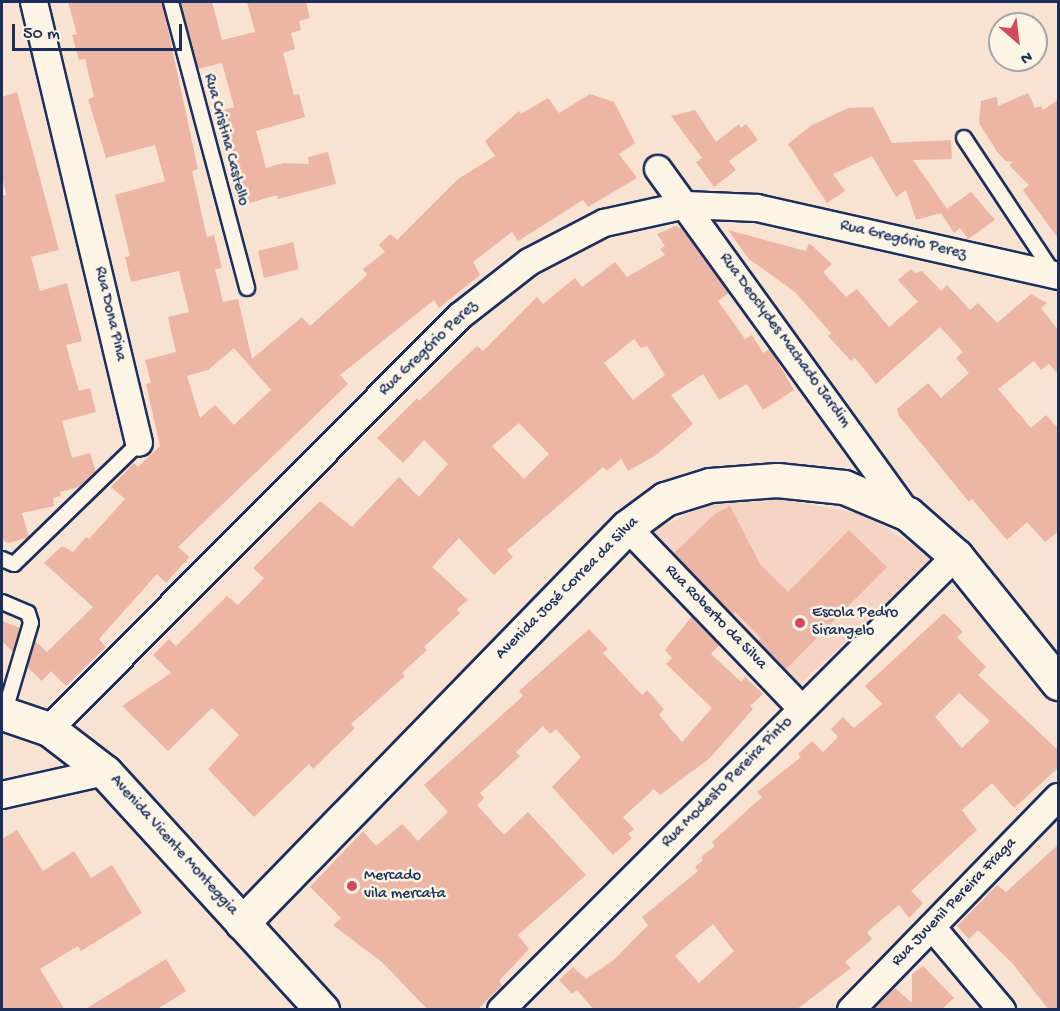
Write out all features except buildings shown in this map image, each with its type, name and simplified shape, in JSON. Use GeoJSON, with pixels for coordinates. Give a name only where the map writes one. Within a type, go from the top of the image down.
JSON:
{"type":"FeatureCollection","features":[{"type":"Feature","properties":{"kind":"street","name":"Rua Dona Pina"},"geometry":{"type":"LineString","coordinates":[[34,2],[140,443]]}},
{"type":"Feature","properties":{"kind":"street","name":"Rua Deoclydes Machado Jardim"},"geometry":{"type":"LineString","coordinates":[[658,169],[908,514]]}},
{"type":"Feature","properties":{"kind":"street","name":"Rua Gregório Perez"},"geometry":{"type":"LineString","coordinates":[[49,729],[459,316],[529,262],[604,224],[686,205],[757,208],[1057,277]]}},
{"type":"Feature","properties":{"kind":"street","name":"Avenida José Correa da Silva"},"geometry":{"type":"LineString","coordinates":[[242,923],[627,527],[665,499],[710,485],[777,480],[844,487],[908,514],[956,556],[1059,683]]}},
{"type":"Feature","properties":{"kind":"street","name":"Rua Roberto da Silva"},"geometry":{"type":"LineString","coordinates":[[627,527],[802,709]]}},
{"type":"Feature","properties":{"kind":"street","name":"Rua Modesto Pereira Pinto"},"geometry":{"type":"LineString","coordinates":[[501,1010],[956,556]]}},
{"type":"Feature","properties":{"kind":"street","name":"Avenida Vicente Monteggia"},"geometry":{"type":"LineString","coordinates":[[3,713],[49,729],[105,772],[322,1010]]}},
{"type":"Feature","properties":{"kind":"street"},"geometry":{"type":"LineString","coordinates":[[2,795],[105,772]]}},
{"type":"Feature","properties":{"kind":"street","name":"Rua Juvenil Pereira Fraga"},"geometry":{"type":"LineString","coordinates":[[851,1010],[1059,797]]}},
{"type":"Feature","properties":{"kind":"street"},"geometry":{"type":"LineString","coordinates":[[932,927],[1002,1010]]}},
{"type":"Feature","properties":{"kind":"lane","name":"Rua Cristina Castello"},"geometry":{"type":"LineString","coordinates":[[171,2],[247,288]]}},
{"type":"Feature","properties":{"kind":"lane"},"geometry":{"type":"LineString","coordinates":[[964,138],[1057,277]]}},
{"type":"Feature","properties":{"kind":"lane","name":"Rua Dona Pina"},"geometry":{"type":"LineString","coordinates":[[2,559],[14,564],[140,443]]}},
{"type":"Feature","properties":{"kind":"lane"},"geometry":{"type":"LineString","coordinates":[[2,602],[30,618],[8,667],[3,713]]}},
{"type":"Feature","properties":{"kind":"shaded area","name":"Escola Pedro Sirangelo"},"geometry":{"type":"Polygon","coordinates":[[[775,498],[863,514],[934,558],[796,688],[648,533],[717,500],[775,498]]]}},
{"type":"Feature","properties":{"kind":"place","name":"Escola Pedro Sirangelo"},"geometry":{"type":"Point","coordinates":[800,623]}},
{"type":"Feature","properties":{"kind":"place","name":"Mercado vila mercata"},"geometry":{"type":"Point","coordinates":[352,886]}}]}
